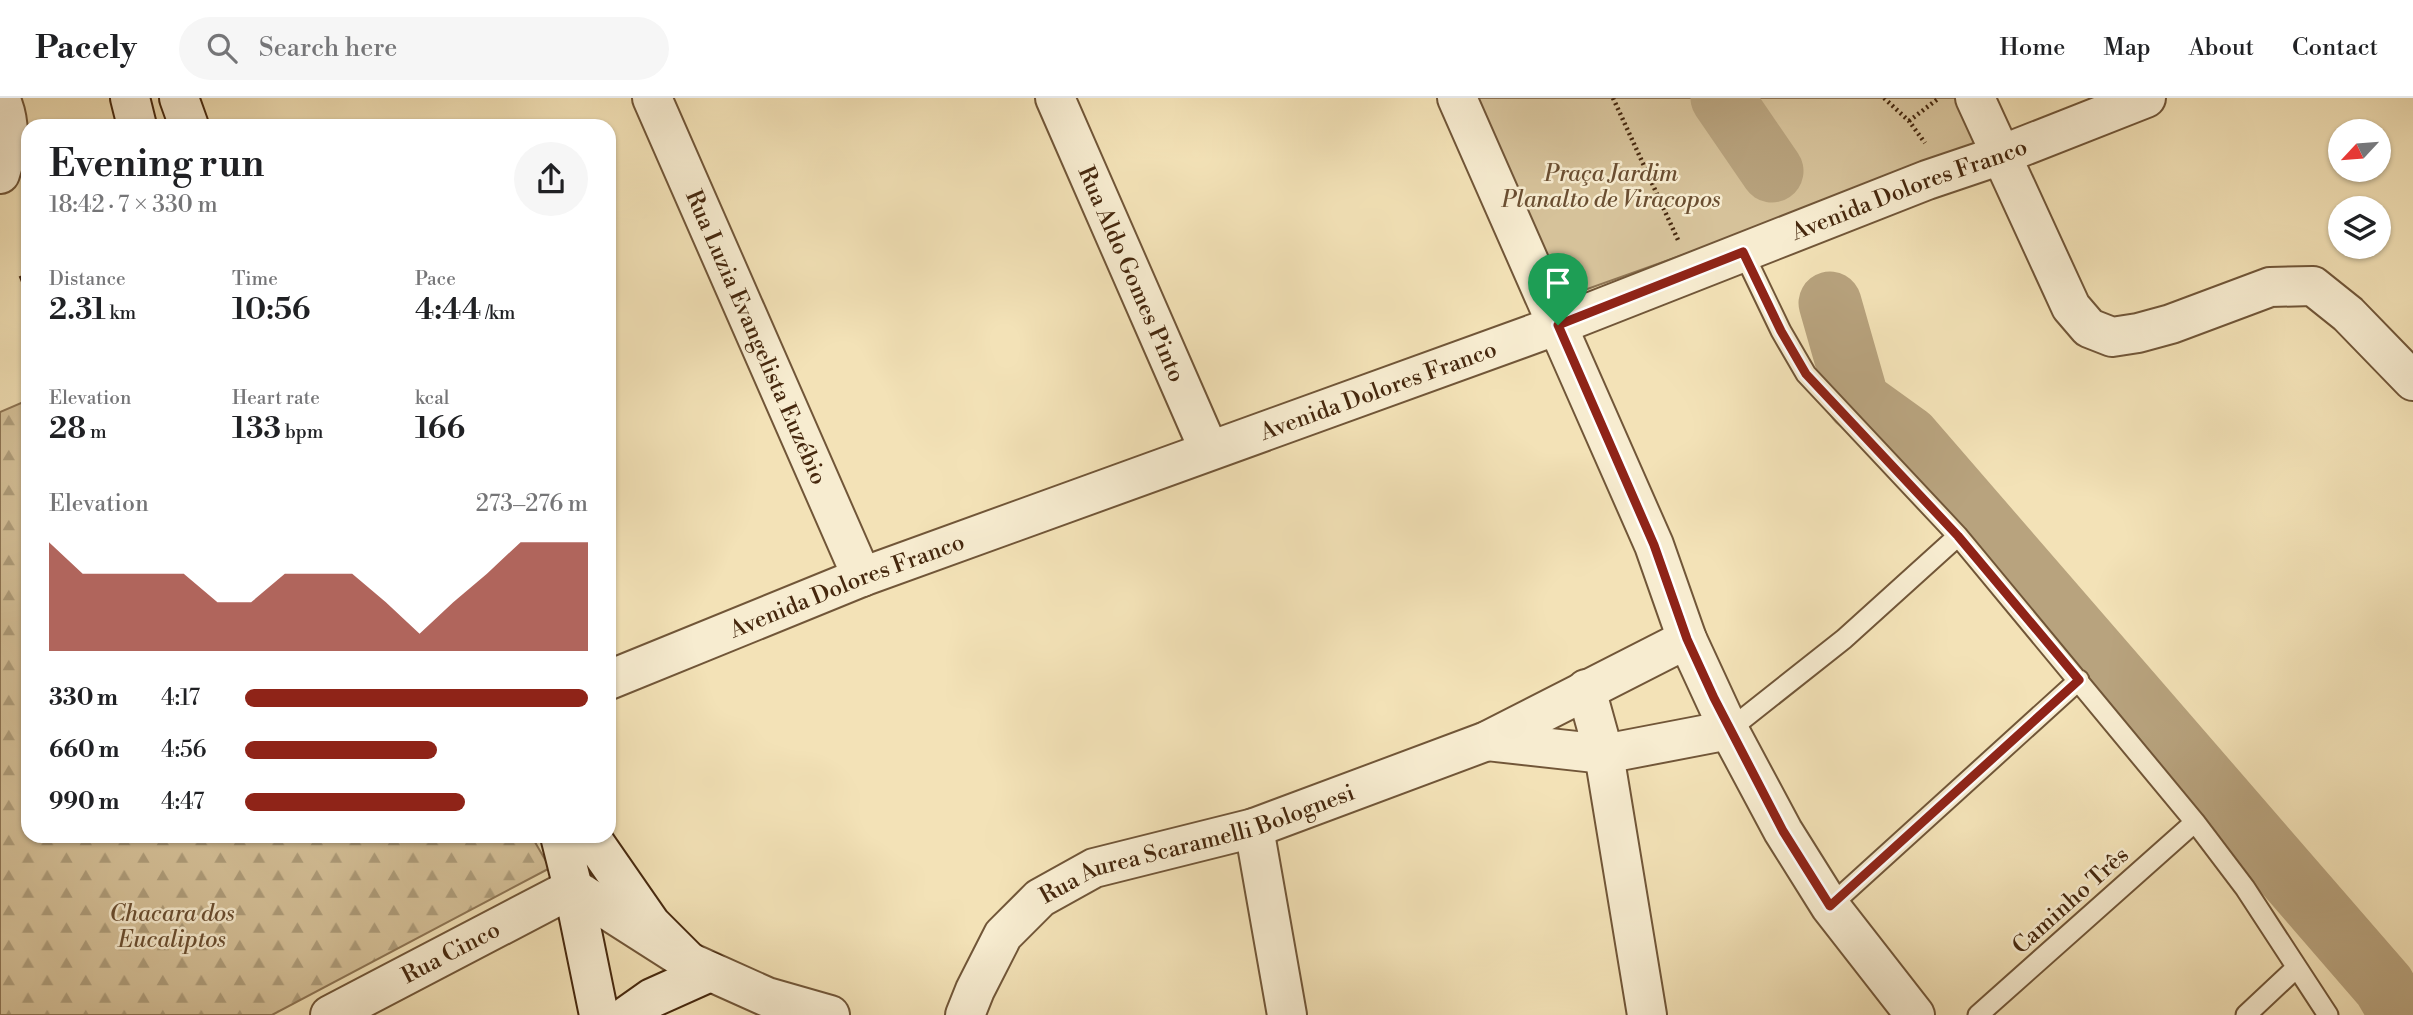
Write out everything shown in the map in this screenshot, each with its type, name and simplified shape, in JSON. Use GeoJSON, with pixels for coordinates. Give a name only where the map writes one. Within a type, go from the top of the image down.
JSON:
{"type":"FeatureCollection","features":[{"type":"Feature","properties":{"kind":"street"},"geometry":{"type":"LineString","coordinates":[[0,98],[7,113],[8,150],[0,174]]}},
{"type":"Feature","properties":{"kind":"street"},"geometry":{"type":"LineString","coordinates":[[130,98],[135,119]]}},
{"type":"Feature","properties":{"kind":"street"},"geometry":{"type":"LineString","coordinates":[[179,98],[186,119]]}},
{"type":"Feature","properties":{"kind":"street","name":"Rua Luzia Evangelista Euzébio"},"geometry":{"type":"LineString","coordinates":[[652,98],[862,577]]}},
{"type":"Feature","properties":{"kind":"street","name":"Rua Aldo Gomes Pinto"},"geometry":{"type":"LineString","coordinates":[[1055,98],[1209,450]]}},
{"type":"Feature","properties":{"kind":"street"},"geometry":{"type":"LineString","coordinates":[[1457,98],[1654,545],[1687,639],[1729,730],[1783,831],[1830,906],[1915,1015]]}},
{"type":"Feature","properties":{"kind":"street"},"geometry":{"type":"LineString","coordinates":[[1975,98],[2071,307],[2089,328],[2112,337],[2138,333],[2171,324],[2270,286],[2313,286],[2348,314],[2413,381]]}},
{"type":"Feature","properties":{"kind":"street","name":"Avenida Dolores Franco"},"geometry":{"type":"LineString","coordinates":[[616,677],[862,577],[1558,325],[1927,180],[2001,155],[2146,98]]}},
{"type":"Feature","properties":{"kind":"street"},"geometry":{"type":"LineString","coordinates":[[0,193],[21,186]]}},
{"type":"Feature","properties":{"kind":"street","name":"Rua Aurea Scaramelli Bolognesi"},"geometry":{"type":"LineString","coordinates":[[965,1015],[1003,935],[1040,898],[1094,868],[1254,828],[1487,741],[1687,639]]}},
{"type":"Feature","properties":{"kind":"street"},"geometry":{"type":"LineString","coordinates":[[1586,690],[1604,754],[1647,1015]]}},
{"type":"Feature","properties":{"kind":"street","name":"Rua Aurea Scaramelli Bolognesi"},"geometry":{"type":"LineString","coordinates":[[1487,741],[1604,754],[1729,730]]}},
{"type":"Feature","properties":{"kind":"street"},"geometry":{"type":"LineString","coordinates":[[1254,828],[1287,1015]]}},
{"type":"Feature","properties":{"kind":"street"},"geometry":{"type":"LineString","coordinates":[[568,843],[573,888],[599,1015]]}},
{"type":"Feature","properties":{"kind":"street"},"geometry":{"type":"LineString","coordinates":[[572,843],[651,924],[700,967]]}},
{"type":"Feature","properties":{"kind":"street"},"geometry":{"type":"LineString","coordinates":[[573,888],[700,967],[767,997],[830,1015]]}},
{"type":"Feature","properties":{"kind":"street","name":"Rua Cinco"},"geometry":{"type":"LineString","coordinates":[[330,1015],[573,888]]}},
{"type":"Feature","properties":{"kind":"street"},"geometry":{"type":"LineString","coordinates":[[628,1015],[700,967]]}},
{"type":"Feature","properties":{"kind":"lane"},"geometry":{"type":"LineString","coordinates":[[1743,252],[1781,331],[1806,374],[1958,536],[2195,822],[2245,888],[2328,1015]]}},
{"type":"Feature","properties":{"kind":"lane"},"geometry":{"type":"LineString","coordinates":[[1729,730],[1844,639],[1958,536]]}},
{"type":"Feature","properties":{"kind":"lane"},"geometry":{"type":"LineString","coordinates":[[1830,906],[2079,680]]}},
{"type":"Feature","properties":{"kind":"lane","name":"Caminho Três"},"geometry":{"type":"LineString","coordinates":[[1978,1015],[2195,822]]}},
{"type":"Feature","properties":{"kind":"lane"},"geometry":{"type":"LineString","coordinates":[[2246,1015],[2296,968]]}},
{"type":"Feature","properties":{"kind":"path"},"geometry":{"type":"LineString","coordinates":[[1613,98],[1685,256],[1686,274]]}},
{"type":"Feature","properties":{"kind":"path"},"geometry":{"type":"LineString","coordinates":[[1884,98],[1909,121],[1939,98]]}},
{"type":"Feature","properties":{"kind":"green space","name":"Praça Jardim Planalto de Viracopos"},"geometry":{"type":"Polygon","coordinates":[[[1472,98],[1966,98],[1985,147],[1565,297],[1472,98]]]}},
{"type":"Feature","properties":{"kind":"green space","name":"Chacara dos Eucaliptos"},"geometry":{"type":"Polygon","coordinates":[[[21,403],[21,843],[535,843],[550,868],[272,1015],[0,1015],[0,412],[21,403]]]}},
{"type":"Feature","properties":{"kind":"waterway"},"geometry":{"type":"LineString","coordinates":[[1722,98],[1772,171]]}},
{"type":"Feature","properties":{"kind":"waterway"},"geometry":{"type":"LineString","coordinates":[[1830,303],[1858,401],[1908,437],[2384,986],[2401,1015]]}},
{"type":"Feature","properties":{"kind":"route"},"geometry":{"type":"LineString","coordinates":[[1743,252],[1781,331],[1806,374],[1958,536],[2079,680],[1830,906],[1783,831],[1714,698],[1687,639],[1654,545],[1558,325],[1743,252]]}}]}
